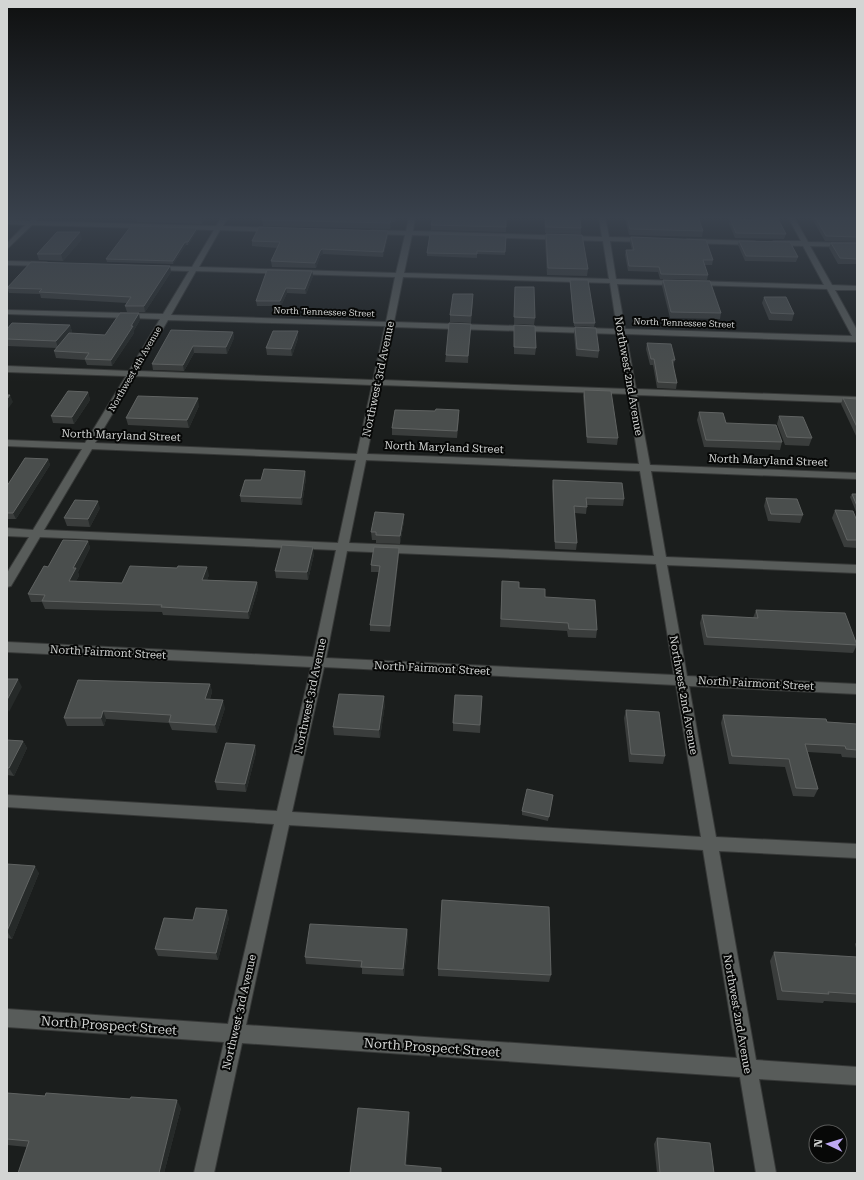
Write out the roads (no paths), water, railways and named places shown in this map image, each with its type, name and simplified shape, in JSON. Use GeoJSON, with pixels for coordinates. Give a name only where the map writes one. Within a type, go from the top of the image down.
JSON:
{"type":"FeatureCollection","features":[{"type":"Feature","properties":{"kind":"street","name":"Northwest 4th Avenue"},"geometry":{"type":"LineString","coordinates":[[7,583],[90,446],[192,272]]}},
{"type":"Feature","properties":{"kind":"street"},"geometry":{"type":"LineString","coordinates":[[299,272],[857,288]]}},
{"type":"Feature","properties":{"kind":"street","name":"Northwest 2nd Avenue"},"geometry":{"type":"LineString","coordinates":[[612,272],[766,1173]]}},
{"type":"Feature","properties":{"kind":"street"},"geometry":{"type":"LineString","coordinates":[[822,272],[857,339]]}},
{"type":"Feature","properties":{"kind":"street","name":"Northwest 3rd Avenue"},"geometry":{"type":"LineString","coordinates":[[204,1173],[234,1033],[318,663],[400,275]]}},
{"type":"Feature","properties":{"kind":"street","name":"North Tennessee Street"},"geometry":{"type":"LineString","coordinates":[[7,312],[857,339]]}},
{"type":"Feature","properties":{"kind":"street"},"geometry":{"type":"LineString","coordinates":[[7,369],[857,400]]}},
{"type":"Feature","properties":{"kind":"street","name":"North Maryland Street"},"geometry":{"type":"LineString","coordinates":[[7,443],[857,476]]}},
{"type":"Feature","properties":{"kind":"street"},"geometry":{"type":"LineString","coordinates":[[7,532],[857,569]]}},
{"type":"Feature","properties":{"kind":"street","name":"North Fairmont Street"},"geometry":{"type":"LineString","coordinates":[[7,647],[318,663],[681,679],[857,689]]}},
{"type":"Feature","properties":{"kind":"street"},"geometry":{"type":"LineString","coordinates":[[7,801],[709,844],[857,851]]}},
{"type":"Feature","properties":{"kind":"street","name":"North Prospect Street"},"geometry":{"type":"LineString","coordinates":[[7,1018],[857,1076]]}}]}
